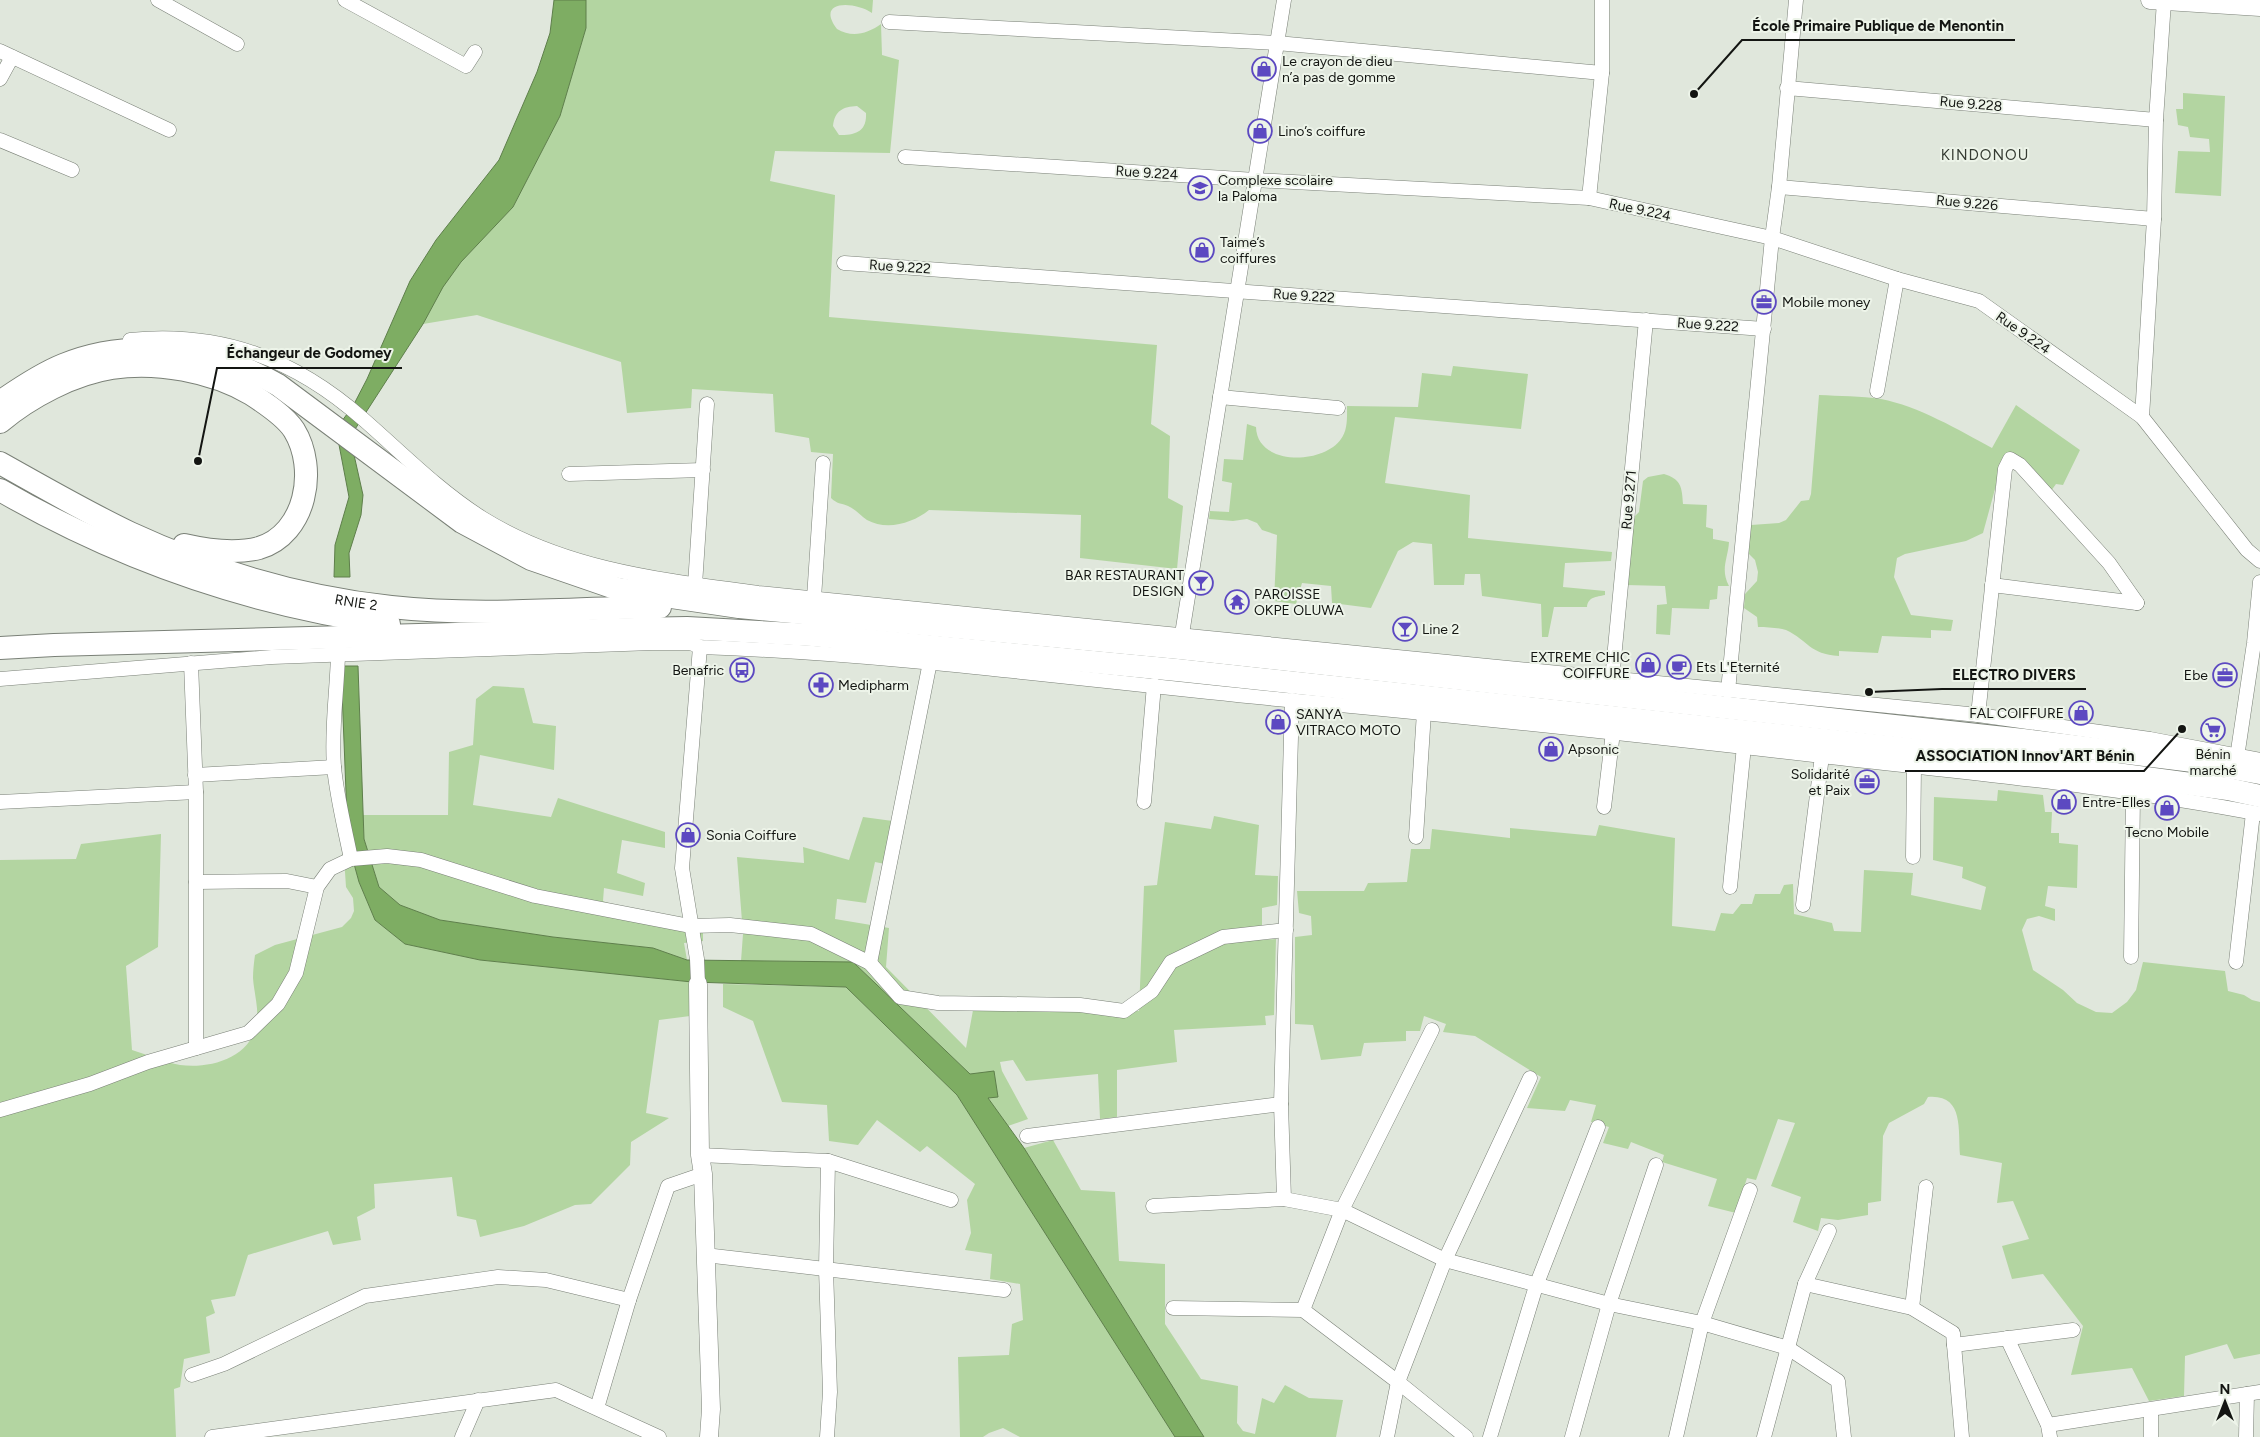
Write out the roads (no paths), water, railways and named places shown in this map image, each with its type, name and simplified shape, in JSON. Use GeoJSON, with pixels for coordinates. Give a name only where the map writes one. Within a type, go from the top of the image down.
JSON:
{"type":"FeatureCollection","features":[{"type":"Feature","properties":{"kind":"highway"},"geometry":{"type":"LineString","coordinates":[[0,402],[37,378],[64,364],[118,351],[147,350],[206,356],[256,372],[278,385],[462,522],[531,559],[558,570],[618,589],[740,607],[1170,648],[2236,762],[2260,773]]}},
{"type":"Feature","properties":{"kind":"highway"},"geometry":{"type":"LineString","coordinates":[[0,422],[33,400],[62,385],[110,368],[135,366],[155,367],[214,378],[239,387],[265,403],[293,428],[301,442],[306,463],[306,480],[299,509],[291,525],[284,533],[268,544],[249,550],[195,547],[130,532]]}},
{"type":"Feature","properties":{"kind":"highway","name":"RNIE 2"},"geometry":{"type":"LineString","coordinates":[[0,463],[130,532],[173,551],[231,573],[316,594],[392,607],[493,612],[659,606],[740,607]]}},
{"type":"Feature","properties":{"kind":"highway","name":"RNIE 2"},"geometry":{"type":"LineString","coordinates":[[0,490],[64,526],[112,548],[173,572],[231,591],[351,619],[450,632]]}},
{"type":"Feature","properties":{"kind":"highway"},"geometry":{"type":"LineString","coordinates":[[740,607],[785,595]]}},
{"type":"Feature","properties":{"kind":"highway"},"geometry":{"type":"LineString","coordinates":[[0,648],[450,632],[687,628],[812,635],[1177,670],[2020,761],[2226,797],[2258,807]]}},
{"type":"Feature","properties":{"kind":"street"},"geometry":{"type":"LineString","coordinates":[[158,0],[237,44]]}},
{"type":"Feature","properties":{"kind":"street"},"geometry":{"type":"LineString","coordinates":[[346,0],[466,66],[475,52]]}},
{"type":"Feature","properties":{"kind":"street"},"geometry":{"type":"LineString","coordinates":[[1182,634],[1284,0]]}},
{"type":"Feature","properties":{"kind":"street"},"geometry":{"type":"LineString","coordinates":[[1589,198],[1602,73],[1602,0]]}},
{"type":"Feature","properties":{"kind":"street"},"geometry":{"type":"LineString","coordinates":[[1728,691],[1796,0]]}},
{"type":"Feature","properties":{"kind":"street"},"geometry":{"type":"LineString","coordinates":[[2142,417],[2154,219],[2157,1],[2260,7]]}},
{"type":"Feature","properties":{"kind":"street"},"geometry":{"type":"LineString","coordinates":[[889,22],[1276,44],[1602,73]]}},
{"type":"Feature","properties":{"kind":"street"},"geometry":{"type":"LineString","coordinates":[[0,79],[6,54],[169,130]]}},
{"type":"Feature","properties":{"kind":"street","name":"Rue 9.228"},"geometry":{"type":"LineString","coordinates":[[1787,88],[2156,120]]}},
{"type":"Feature","properties":{"kind":"street"},"geometry":{"type":"LineString","coordinates":[[0,140],[72,170]]}},
{"type":"Feature","properties":{"kind":"street","name":"Rue 9.224"},"geometry":{"type":"LineString","coordinates":[[905,157],[1255,180],[1589,198],[1772,238],[1897,279],[1978,301],[2142,417],[2247,550],[2260,561]]}},
{"type":"Feature","properties":{"kind":"street","name":"Rue 9.226"},"geometry":{"type":"LineString","coordinates":[[1779,187],[2154,219]]}},
{"type":"Feature","properties":{"kind":"street","name":"Rue 9.222"},"geometry":{"type":"LineString","coordinates":[[844,263],[1764,329]]}},
{"type":"Feature","properties":{"kind":"street"},"geometry":{"type":"LineString","coordinates":[[1877,391],[1897,279]]}},
{"type":"Feature","properties":{"kind":"street","name":"Rue 9.271"},"geometry":{"type":"LineString","coordinates":[[1612,680],[1646,320]]}},
{"type":"Feature","properties":{"kind":"street"},"geometry":{"type":"LineString","coordinates":[[0,389],[30,369],[56,357],[95,345],[149,338],[183,338],[217,343],[266,357],[296,370],[322,386],[362,418],[439,487],[483,518],[516,536],[550,551],[586,564],[643,577],[814,598],[1182,634],[1612,680],[1978,715],[2150,739],[2236,762],[2260,760]]}},
{"type":"Feature","properties":{"kind":"street"},"geometry":{"type":"LineString","coordinates":[[1220,397],[1338,408]]}},
{"type":"Feature","properties":{"kind":"street"},"geometry":{"type":"LineString","coordinates":[[695,584],[707,404]]}},
{"type":"Feature","properties":{"kind":"street"},"geometry":{"type":"LineString","coordinates":[[1978,715],[1992,585],[2005,469],[2010,459],[2020,465],[2109,563],[2137,603],[1992,585]]}},
{"type":"Feature","properties":{"kind":"street"},"geometry":{"type":"LineString","coordinates":[[814,598],[823,463]]}},
{"type":"Feature","properties":{"kind":"street"},"geometry":{"type":"LineString","coordinates":[[569,474],[703,470]]}},
{"type":"Feature","properties":{"kind":"street"},"geometry":{"type":"LineString","coordinates":[[0,679],[272,657],[652,643],[690,644],[700,648],[790,650],[930,662],[1424,712],[2018,777],[2133,794],[2226,797],[2236,762],[2257,644],[2260,582]]}},
{"type":"Feature","properties":{"kind":"street"},"geometry":{"type":"LineString","coordinates":[[700,648],[682,868],[690,926],[697,959],[700,1155],[703,1174],[706,1255],[709,1437]]}},
{"type":"Feature","properties":{"kind":"street"},"geometry":{"type":"LineString","coordinates":[[338,655],[337,689],[334,707],[334,767],[351,859]]}},
{"type":"Feature","properties":{"kind":"street"},"geometry":{"type":"LineString","coordinates":[[870,963],[930,662]]}},
{"type":"Feature","properties":{"kind":"street"},"geometry":{"type":"LineString","coordinates":[[192,663],[196,775],[196,1048]]}},
{"type":"Feature","properties":{"kind":"street"},"geometry":{"type":"LineString","coordinates":[[1144,802],[1154,685]]}},
{"type":"Feature","properties":{"kind":"street"},"geometry":{"type":"LineString","coordinates":[[1284,1199],[1280,1104],[1292,700]]}},
{"type":"Feature","properties":{"kind":"street"},"geometry":{"type":"LineString","coordinates":[[1416,837],[1424,712]]}},
{"type":"Feature","properties":{"kind":"street"},"geometry":{"type":"LineString","coordinates":[[1604,807],[1613,732]]}},
{"type":"Feature","properties":{"kind":"street"},"geometry":{"type":"LineString","coordinates":[[1730,887],[1744,746]]}},
{"type":"Feature","properties":{"kind":"street"},"geometry":{"type":"LineString","coordinates":[[1803,905],[1822,756]]}},
{"type":"Feature","properties":{"kind":"street"},"geometry":{"type":"LineString","coordinates":[[1913,857],[1914,766]]}},
{"type":"Feature","properties":{"kind":"street"},"geometry":{"type":"LineString","coordinates":[[196,775],[334,767]]}},
{"type":"Feature","properties":{"kind":"street"},"geometry":{"type":"LineString","coordinates":[[0,802],[196,792]]}},
{"type":"Feature","properties":{"kind":"street"},"geometry":{"type":"LineString","coordinates":[[2131,957],[2133,794]]}},
{"type":"Feature","properties":{"kind":"street"},"geometry":{"type":"LineString","coordinates":[[2236,962],[2258,807]]}},
{"type":"Feature","properties":{"kind":"street"},"geometry":{"type":"LineString","coordinates":[[0,1110],[90,1084],[148,1062],[248,1033],[278,1004],[296,973],[317,887],[330,869],[351,859],[387,856],[421,860],[535,896],[690,926],[730,925],[811,934],[870,963],[900,997],[938,1003],[1080,1005],[1124,1011],[1152,991],[1171,962],[1223,936],[1286,930]]}},
{"type":"Feature","properties":{"kind":"street"},"geometry":{"type":"LineString","coordinates":[[196,882],[287,881],[317,887]]}},
{"type":"Feature","properties":{"kind":"street"},"geometry":{"type":"LineString","coordinates":[[1302,1310],[1342,1210],[1432,1030]]}},
{"type":"Feature","properties":{"kind":"street"},"geometry":{"type":"LineString","coordinates":[[1387,1437],[1398,1382],[1445,1260],[1530,1078]]}},
{"type":"Feature","properties":{"kind":"street"},"geometry":{"type":"LineString","coordinates":[[1027,1136],[1280,1104]]}},
{"type":"Feature","properties":{"kind":"street"},"geometry":{"type":"LineString","coordinates":[[1490,1437],[1536,1286],[1598,1127]]}},
{"type":"Feature","properties":{"kind":"street"},"geometry":{"type":"LineString","coordinates":[[700,1155],[828,1161],[951,1200]]}},
{"type":"Feature","properties":{"kind":"street"},"geometry":{"type":"LineString","coordinates":[[827,1437],[830,1392],[826,1269],[828,1161]]}},
{"type":"Feature","properties":{"kind":"street"},"geometry":{"type":"LineString","coordinates":[[1572,1437],[1608,1304],[1656,1165]]}},
{"type":"Feature","properties":{"kind":"street"},"geometry":{"type":"LineString","coordinates":[[597,1408],[629,1300],[668,1186],[703,1174]]}},
{"type":"Feature","properties":{"kind":"street"},"geometry":{"type":"LineString","coordinates":[[1912,1308],[1926,1187]]}},
{"type":"Feature","properties":{"kind":"street"},"geometry":{"type":"LineString","coordinates":[[1676,1437],[1702,1323],[1750,1190]]}},
{"type":"Feature","properties":{"kind":"street"},"geometry":{"type":"LineString","coordinates":[[1153,1206],[1284,1199],[1342,1210],[1445,1260],[1608,1304],[1702,1323],[1788,1348],[1838,1381],[1844,1437]]}},
{"type":"Feature","properties":{"kind":"street"},"geometry":{"type":"LineString","coordinates":[[1764,1437],[1805,1284],[1828,1231]]}},
{"type":"Feature","properties":{"kind":"street"},"geometry":{"type":"LineString","coordinates":[[706,1255],[1004,1290]]}},
{"type":"Feature","properties":{"kind":"street"},"geometry":{"type":"LineString","coordinates":[[192,1375],[224,1364],[344,1304],[372,1295],[498,1277],[546,1280],[629,1300]]}},
{"type":"Feature","properties":{"kind":"street"},"geometry":{"type":"LineString","coordinates":[[1805,1284],[1912,1308],[1953,1334],[1962,1437]]}},
{"type":"Feature","properties":{"kind":"street"},"geometry":{"type":"LineString","coordinates":[[1173,1308],[1302,1310],[1398,1382],[1466,1437]]}},
{"type":"Feature","properties":{"kind":"street"},"geometry":{"type":"LineString","coordinates":[[1954,1345],[2073,1330]]}},
{"type":"Feature","properties":{"kind":"street"},"geometry":{"type":"LineString","coordinates":[[2007,1338],[2049,1431],[2151,1410],[2254,1393],[2246,1437]]}},
{"type":"Feature","properties":{"kind":"street"},"geometry":{"type":"LineString","coordinates":[[212,1437],[556,1390],[659,1437]]}},
{"type":"Feature","properties":{"kind":"street"},"geometry":{"type":"LineString","coordinates":[[462,1437],[478,1400]]}},
{"type":"Feature","properties":{"kind":"street"},"geometry":{"type":"LineString","coordinates":[[2150,1437],[2151,1410]]}},
{"type":"Feature","properties":{"kind":"place","name":"Le crayon de dieu n’a pas de gomme"},"geometry":{"type":"Point","coordinates":[1264,69]}},
{"type":"Feature","properties":{"kind":"place","name":"École Primaire Publique de Menontin"},"geometry":{"type":"Point","coordinates":[1694,94]}},
{"type":"Feature","properties":{"kind":"place","name":"Lino’s coiffure"},"geometry":{"type":"Point","coordinates":[1260,131]}},
{"type":"Feature","properties":{"kind":"place","name":"Complexe scolaire la Paloma"},"geometry":{"type":"Point","coordinates":[1200,188]}},
{"type":"Feature","properties":{"kind":"place","name":"Taime’s coiffures"},"geometry":{"type":"Point","coordinates":[1202,250]}},
{"type":"Feature","properties":{"kind":"place","name":"Mobile money"},"geometry":{"type":"Point","coordinates":[1764,302]}},
{"type":"Feature","properties":{"kind":"place","name":"Échangeur de Godomey"},"geometry":{"type":"Point","coordinates":[198,461]}},
{"type":"Feature","properties":{"kind":"place","name":"BAR RESTAURANT DESIGN"},"geometry":{"type":"Point","coordinates":[1201,583]}},
{"type":"Feature","properties":{"kind":"place","name":"PAROISSE OKPE OLUWA"},"geometry":{"type":"Point","coordinates":[1237,602]}},
{"type":"Feature","properties":{"kind":"place","name":"Line 2"},"geometry":{"type":"Point","coordinates":[1405,629]}},
{"type":"Feature","properties":{"kind":"place","name":"EXTREME CHIC COIFFURE"},"geometry":{"type":"Point","coordinates":[1648,665]}},
{"type":"Feature","properties":{"kind":"place","name":"Ets L'Eternité"},"geometry":{"type":"Point","coordinates":[1679,667]}},
{"type":"Feature","properties":{"kind":"place","name":"Benafric"},"geometry":{"type":"Point","coordinates":[742,670]}},
{"type":"Feature","properties":{"kind":"place","name":"Ebe"},"geometry":{"type":"Point","coordinates":[2225,675]}},
{"type":"Feature","properties":{"kind":"place","name":"Medipharm"},"geometry":{"type":"Point","coordinates":[821,685]}},
{"type":"Feature","properties":{"kind":"place","name":"ELECTRO DIVERS"},"geometry":{"type":"Point","coordinates":[1869,692]}},
{"type":"Feature","properties":{"kind":"place","name":"FAL COIFFURE"},"geometry":{"type":"Point","coordinates":[2081,713]}},
{"type":"Feature","properties":{"kind":"place","name":"SANYA VITRACO MOTO"},"geometry":{"type":"Point","coordinates":[1278,722]}},
{"type":"Feature","properties":{"kind":"place","name":"ASSOCIATION Innov'ART Bénin"},"geometry":{"type":"Point","coordinates":[2182,729]}},
{"type":"Feature","properties":{"kind":"place","name":"Bénin marché"},"geometry":{"type":"Point","coordinates":[2213,730]}},
{"type":"Feature","properties":{"kind":"place","name":"Apsonic"},"geometry":{"type":"Point","coordinates":[1551,749]}},
{"type":"Feature","properties":{"kind":"place","name":"Solidarité et Paix"},"geometry":{"type":"Point","coordinates":[1867,782]}},
{"type":"Feature","properties":{"kind":"place","name":"Entre-Elles"},"geometry":{"type":"Point","coordinates":[2064,802]}},
{"type":"Feature","properties":{"kind":"place","name":"Tecno Mobile"},"geometry":{"type":"Point","coordinates":[2167,808]}},
{"type":"Feature","properties":{"kind":"place","name":"Sonia Coiffure"},"geometry":{"type":"Point","coordinates":[688,835]}},
{"type":"Feature","properties":{"kind":"district","name":"KINDONOU"},"geometry":{"type":"Point","coordinates":[1985,155]}}]}
